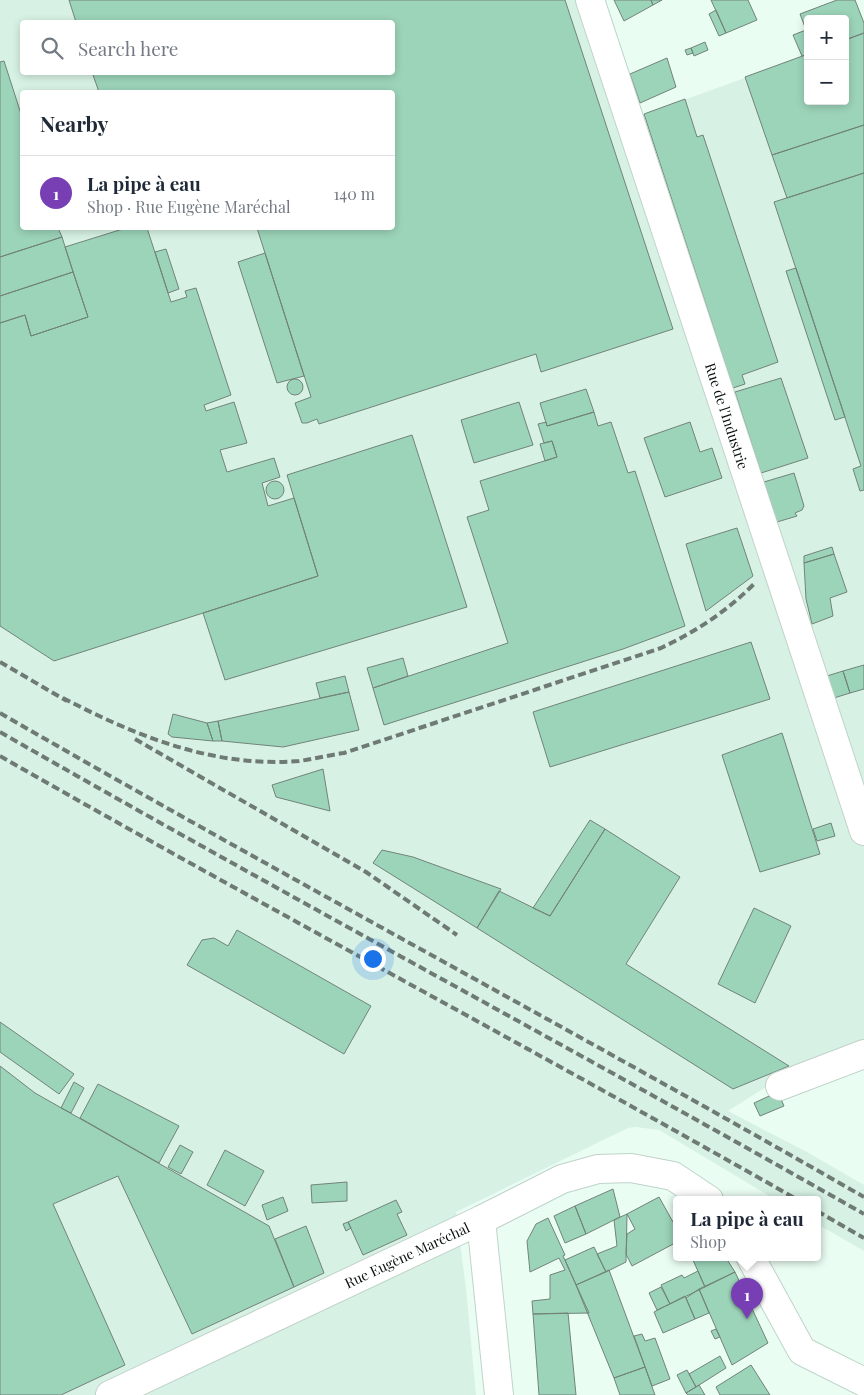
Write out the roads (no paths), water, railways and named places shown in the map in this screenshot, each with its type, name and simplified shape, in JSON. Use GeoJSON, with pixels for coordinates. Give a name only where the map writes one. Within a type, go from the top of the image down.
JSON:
{"type":"FeatureCollection","features":[{"type":"Feature","properties":{"kind":"street","name":"Rue de l'Industrie"},"geometry":{"type":"LineString","coordinates":[[590,0],[864,831]]}},
{"type":"Feature","properties":{"kind":"street"},"geometry":{"type":"LineString","coordinates":[[780,1086],[864,1054]]}},
{"type":"Feature","properties":{"kind":"street","name":"Rue Eugène Maréchal"},"geometry":{"type":"LineString","coordinates":[[110,1395],[480,1220],[562,1179],[598,1169],[631,1168],[673,1176],[703,1196]]}},
{"type":"Feature","properties":{"kind":"street"},"geometry":{"type":"LineString","coordinates":[[480,1220],[499,1395]]}},
{"type":"Feature","properties":{"kind":"street"},"geometry":{"type":"LineString","coordinates":[[753,1261],[802,1351],[864,1382]]}},
{"type":"Feature","properties":{"kind":"railway"},"geometry":{"type":"LineString","coordinates":[[63,698],[119,725],[176,746],[206,754],[237,759],[267,762],[299,761],[344,753],[661,648],[711,620],[734,603],[755,583]]}},
{"type":"Feature","properties":{"kind":"railway"},"geometry":{"type":"LineString","coordinates":[[0,662],[67,701]]}},
{"type":"Feature","properties":{"kind":"railway"},"geometry":{"type":"LineString","coordinates":[[0,713],[864,1197]]}},
{"type":"Feature","properties":{"kind":"railway"},"geometry":{"type":"LineString","coordinates":[[0,732],[215,854],[864,1214]]}},
{"type":"Feature","properties":{"kind":"railway"},"geometry":{"type":"LineString","coordinates":[[135,739],[366,872],[457,935]]}},
{"type":"Feature","properties":{"kind":"railway"},"geometry":{"type":"LineString","coordinates":[[0,756],[791,1196]]}},
{"type":"Feature","properties":{"kind":"railway"},"geometry":{"type":"LineString","coordinates":[[821,1213],[864,1238]]}},
{"type":"Feature","properties":{"kind":"place","name":"La pipe à eau"},"geometry":{"type":"Point","coordinates":[747,1319]}}]}
